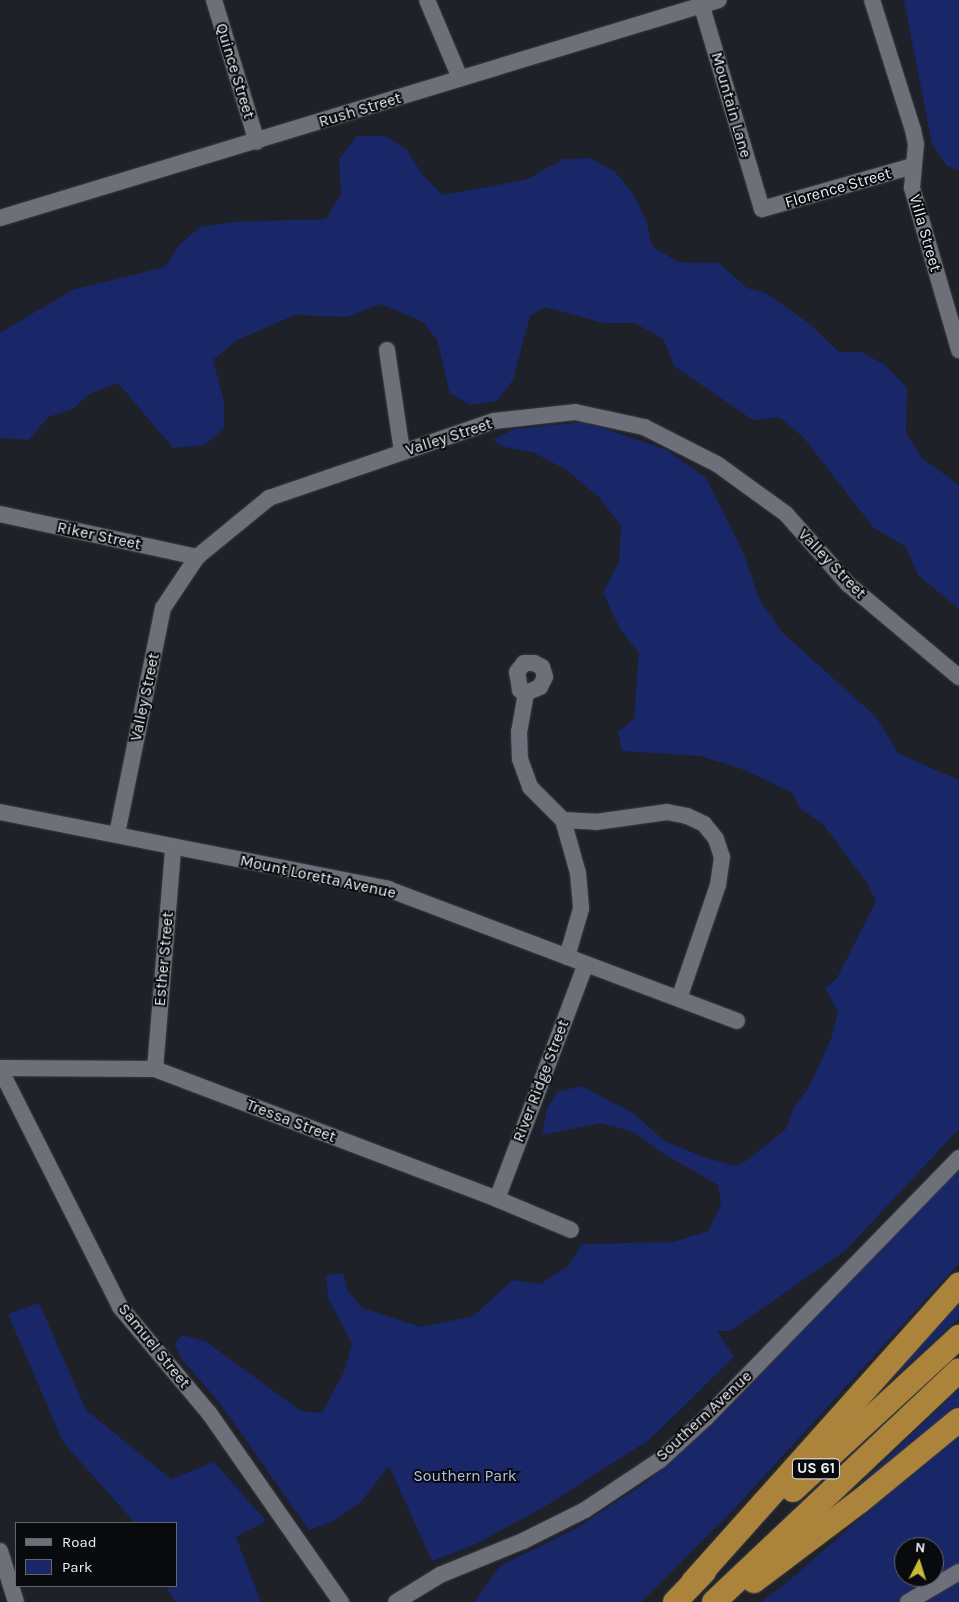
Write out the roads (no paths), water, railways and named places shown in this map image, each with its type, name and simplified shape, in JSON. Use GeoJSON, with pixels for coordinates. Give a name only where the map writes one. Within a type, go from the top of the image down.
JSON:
{"type":"FeatureCollection","features":[{"type":"Feature","properties":{"kind":"highway"},"geometry":{"type":"LineString","coordinates":[[694,1582],[959,1286]]}},
{"type":"Feature","properties":{"kind":"highway","name":"US 61"},"geometry":{"type":"LineString","coordinates":[[675,1602],[694,1582],[959,1337]]}},
{"type":"Feature","properties":{"kind":"highway","name":"US 61"},"geometry":{"type":"LineString","coordinates":[[714,1602],[959,1370]]}},
{"type":"Feature","properties":{"kind":"highway"},"geometry":{"type":"LineString","coordinates":[[727,1602],[859,1502],[959,1420]]}},
{"type":"Feature","properties":{"kind":"street","name":"Quince Street"},"geometry":{"type":"LineString","coordinates":[[214,0],[257,142]]}},
{"type":"Feature","properties":{"kind":"street"},"geometry":{"type":"LineString","coordinates":[[427,0],[460,78]]}},
{"type":"Feature","properties":{"kind":"street","name":"Rush Street"},"geometry":{"type":"LineString","coordinates":[[0,218],[257,142],[701,3],[719,0]]}},
{"type":"Feature","properties":{"kind":"street","name":"Villa Street"},"geometry":{"type":"LineString","coordinates":[[872,0],[913,130],[912,188],[959,350]]}},
{"type":"Feature","properties":{"kind":"street","name":"Mountain Lane"},"geometry":{"type":"LineString","coordinates":[[701,3],[762,209]]}},
{"type":"Feature","properties":{"kind":"street","name":"Florence Street"},"geometry":{"type":"LineString","coordinates":[[762,209],[913,166]]}},
{"type":"Feature","properties":{"kind":"street"},"geometry":{"type":"LineString","coordinates":[[387,350],[402,452]]}},
{"type":"Feature","properties":{"kind":"street","name":"Valley Street"},"geometry":{"type":"LineString","coordinates":[[116,834],[163,608],[197,557],[269,498],[494,420],[575,412],[644,427],[717,464],[786,514],[848,584],[959,677]]}},
{"type":"Feature","properties":{"kind":"street","name":"Riker Street"},"geometry":{"type":"LineString","coordinates":[[0,514],[197,557]]}},
{"type":"Feature","properties":{"kind":"street"},"geometry":{"type":"LineString","coordinates":[[526,693],[519,731],[520,759],[530,787],[563,820],[581,892],[578,926],[567,957]]}},
{"type":"Feature","properties":{"kind":"street","name":"Mount Loretta Avenue"},"geometry":{"type":"LineString","coordinates":[[0,812],[116,834],[173,848],[388,889],[737,1022]]}},
{"type":"Feature","properties":{"kind":"street"},"geometry":{"type":"LineString","coordinates":[[563,820],[596,822],[666,812],[688,816],[704,824],[716,839],[722,857],[718,885],[679,1000]]}},
{"type":"Feature","properties":{"kind":"street","name":"Esther Street"},"geometry":{"type":"LineString","coordinates":[[155,1070],[173,848]]}},
{"type":"Feature","properties":{"kind":"street","name":"River Ridge Street"},"geometry":{"type":"LineString","coordinates":[[497,1199],[586,964]]}},
{"type":"Feature","properties":{"kind":"street","name":"Tressa Street"},"geometry":{"type":"LineString","coordinates":[[0,1068],[155,1070],[497,1199],[571,1230]]}},
{"type":"Feature","properties":{"kind":"street","name":"Samuel Street"},"geometry":{"type":"LineString","coordinates":[[0,1068],[120,1306],[209,1413],[341,1602]]}},
{"type":"Feature","properties":{"kind":"street","name":"Southern Avenue"},"geometry":{"type":"LineString","coordinates":[[396,1602],[440,1575],[586,1510],[660,1460],[706,1418],[959,1158]]}},
{"type":"Feature","properties":{"kind":"street"},"geometry":{"type":"LineString","coordinates":[[0,1551],[16,1602]]}},
{"type":"Feature","properties":{"kind":"street"},"geometry":{"type":"LineString","coordinates":[[908,1602],[959,1572]]}},
{"type":"Feature","properties":{"kind":"park label","name":"Southern Park"},"geometry":{"type":"Point","coordinates":[465,1476]}}]}
